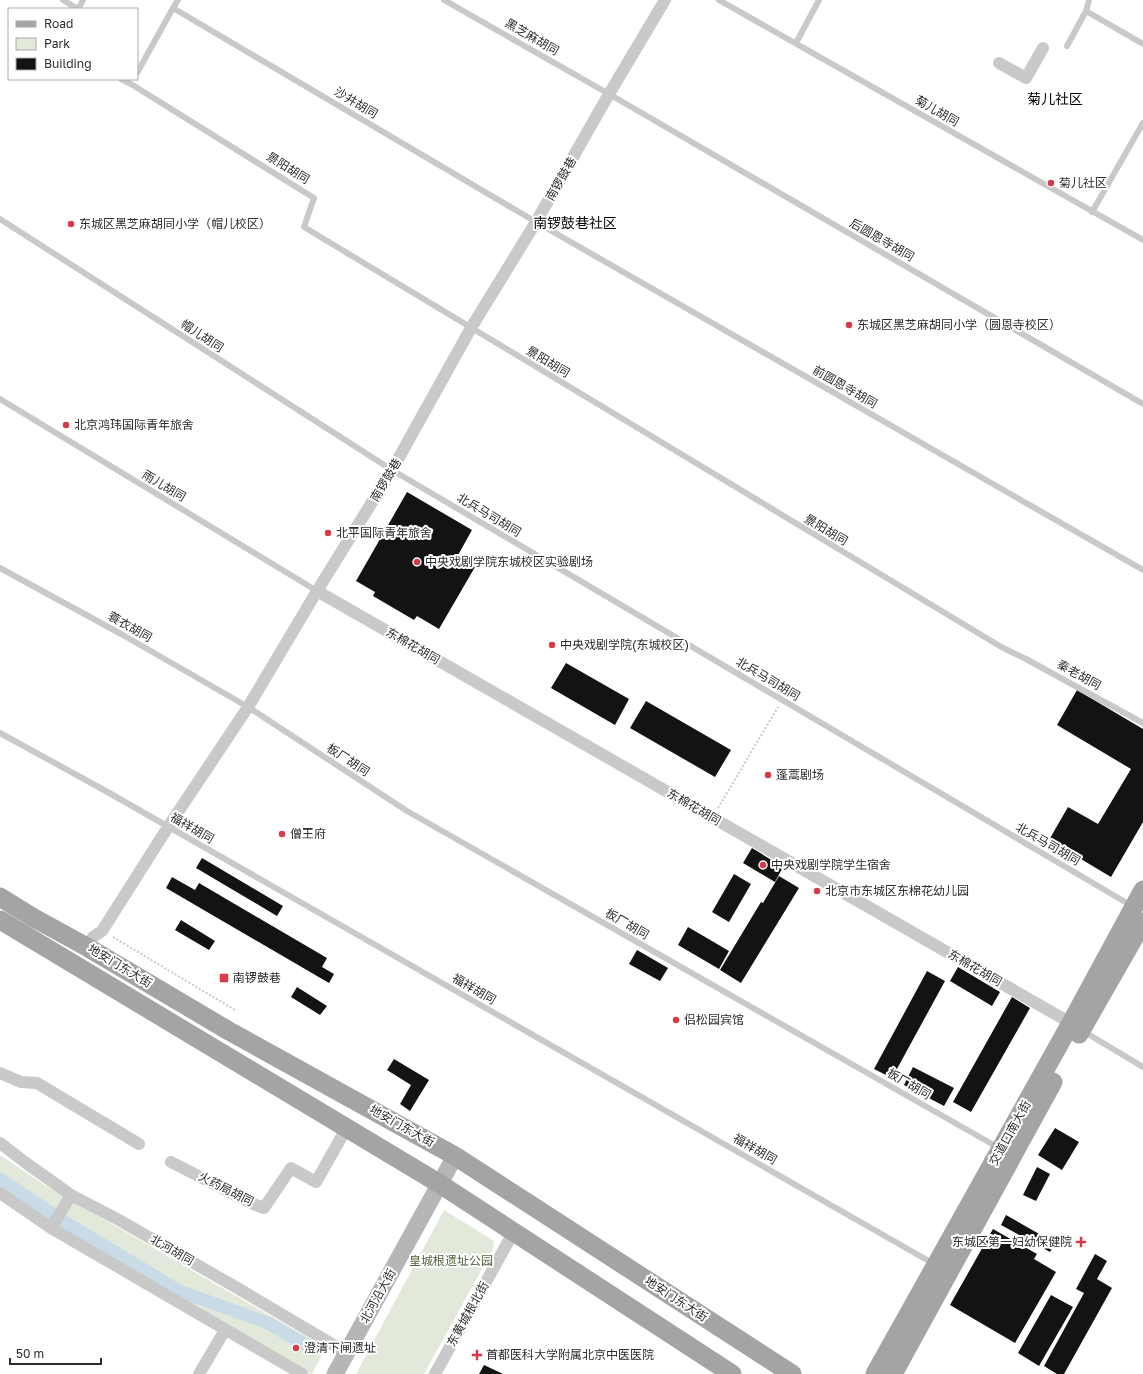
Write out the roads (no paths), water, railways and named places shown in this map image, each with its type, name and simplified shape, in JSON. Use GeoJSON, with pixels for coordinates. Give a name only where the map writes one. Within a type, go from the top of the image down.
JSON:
{"type":"FeatureCollection","features":[{"type":"Feature","properties":{"kind":"main road","name":"交道口南大街"},"geometry":{"type":"LineString","coordinates":[[893,1374],[1076,1026],[1138,914],[1143,890]]}},
{"type":"Feature","properties":{"kind":"main road","name":"地安门东大街"},"geometry":{"type":"LineString","coordinates":[[0,897],[229,1031],[455,1156],[792,1374]]}},
{"type":"Feature","properties":{"kind":"main road","name":"地安门东大街"},"geometry":{"type":"LineString","coordinates":[[0,920],[440,1184],[732,1374]]}},
{"type":"Feature","properties":{"kind":"main road","name":"交道口南大街"},"geometry":{"type":"LineString","coordinates":[[875,1374],[1001,1149],[1076,1026]]}},
{"type":"Feature","properties":{"kind":"main road","name":"北河沿大街"},"geometry":{"type":"LineString","coordinates":[[335,1374],[455,1156]]}},
{"type":"Feature","properties":{"kind":"street","name":"南锣鼓巷"},"geometry":{"type":"LineString","coordinates":[[87,947],[93,937],[102,930],[168,827],[248,708],[392,470],[471,328],[536,222],[665,0]]}},
{"type":"Feature","properties":{"kind":"street"},"geometry":{"type":"LineString","coordinates":[[999,63],[1026,78],[1043,48]]}},
{"type":"Feature","properties":{"kind":"street","name":"东棉花胡同"},"geometry":{"type":"LineString","coordinates":[[317,592],[1076,1026]]}},
{"type":"Feature","properties":{"kind":"street"},"geometry":{"type":"LineString","coordinates":[[0,1073],[20,1082],[37,1083],[139,1144]]}},
{"type":"Feature","properties":{"kind":"street","name":"火药局胡同"},"geometry":{"type":"LineString","coordinates":[[171,1162],[253,1204],[264,1208],[291,1168],[316,1182],[346,1128]]}},
{"type":"Feature","properties":{"kind":"street","name":"北河胡同"},"geometry":{"type":"LineString","coordinates":[[0,1143],[71,1195],[119,1220],[347,1353]]}},
{"type":"Feature","properties":{"kind":"street"},"geometry":{"type":"LineString","coordinates":[[0,1193],[51,1228],[302,1374]]}},
{"type":"Feature","properties":{"kind":"street"},"geometry":{"type":"LineString","coordinates":[[51,1228],[71,1195]]}},
{"type":"Feature","properties":{"kind":"street","name":"东黄城根北街"},"geometry":{"type":"LineString","coordinates":[[435,1374],[513,1232]]}},
{"type":"Feature","properties":{"kind":"street"},"geometry":{"type":"LineString","coordinates":[[199,1374],[225,1330]]}},
{"type":"Feature","properties":{"kind":"lane"},"geometry":{"type":"LineString","coordinates":[[63,0],[76,8]]}},
{"type":"Feature","properties":{"kind":"lane"},"geometry":{"type":"LineString","coordinates":[[138,71],[178,0]]}},
{"type":"Feature","properties":{"kind":"lane","name":"黑芝麻胡同"},"geometry":{"type":"LineString","coordinates":[[444,0],[609,94]]}},
{"type":"Feature","properties":{"kind":"lane","name":"菊儿胡同"},"geometry":{"type":"LineString","coordinates":[[719,0],[1143,240]]}},
{"type":"Feature","properties":{"kind":"lane"},"geometry":{"type":"LineString","coordinates":[[796,43],[819,0]]}},
{"type":"Feature","properties":{"kind":"lane"},"geometry":{"type":"LineString","coordinates":[[1067,46],[1086,11],[1089,0]]}},
{"type":"Feature","properties":{"kind":"lane","name":"沙井胡同"},"geometry":{"type":"LineString","coordinates":[[173,8],[536,222]]}},
{"type":"Feature","properties":{"kind":"lane"},"geometry":{"type":"LineString","coordinates":[[1086,11],[1143,44]]}},
{"type":"Feature","properties":{"kind":"lane","name":"景阳胡同"},"geometry":{"type":"LineString","coordinates":[[132,81],[314,198],[304,227],[1003,648]]}},
{"type":"Feature","properties":{"kind":"lane","name":"后圆恩寺胡同"},"geometry":{"type":"LineString","coordinates":[[609,94],[1143,404]]}},
{"type":"Feature","properties":{"kind":"lane"},"geometry":{"type":"LineString","coordinates":[[1092,212],[1143,123]]}},
{"type":"Feature","properties":{"kind":"lane","name":"帽儿胡同"},"geometry":{"type":"LineString","coordinates":[[0,219],[392,470]]}},
{"type":"Feature","properties":{"kind":"lane","name":"前圆恩寺胡同"},"geometry":{"type":"LineString","coordinates":[[536,222],[1143,570]]}},
{"type":"Feature","properties":{"kind":"lane","name":"雨儿胡同"},"geometry":{"type":"LineString","coordinates":[[0,399],[317,592]]}},
{"type":"Feature","properties":{"kind":"lane","name":"北兵马司胡同"},"geometry":{"type":"LineString","coordinates":[[392,470],[782,700],[1138,914]]}},
{"type":"Feature","properties":{"kind":"lane","name":"蓑衣胡同"},"geometry":{"type":"LineString","coordinates":[[0,568],[123,635],[248,708]]}},
{"type":"Feature","properties":{"kind":"lane","name":"秦老胡同"},"geometry":{"type":"LineString","coordinates":[[1003,648],[1143,723]]}},
{"type":"Feature","properties":{"kind":"lane","name":"板厂胡同"},"geometry":{"type":"LineString","coordinates":[[248,708],[407,811],[1001,1149]]}},
{"type":"Feature","properties":{"kind":"lane","name":"福祥胡同"},"geometry":{"type":"LineString","coordinates":[[0,732],[936,1265]]}},
{"type":"Feature","properties":{"kind":"lane"},"geometry":{"type":"LineString","coordinates":[[1076,1026],[1143,1067]]}},
{"type":"Feature","properties":{"kind":"waterway"},"geometry":{"type":"LineString","coordinates":[[0,1179],[60,1219],[179,1291],[268,1323],[310,1347]]}},
{"type":"Feature","properties":{"kind":"place","name":"菊儿社区"},"geometry":{"type":"Point","coordinates":[1051,183]}},
{"type":"Feature","properties":{"kind":"place","name":"东城区黑芝麻胡同小学（帽儿校区）"},"geometry":{"type":"Point","coordinates":[71,224]}},
{"type":"Feature","properties":{"kind":"place","name":"东城区黑芝麻胡同小学（圆恩寺校区）"},"geometry":{"type":"Point","coordinates":[849,325]}},
{"type":"Feature","properties":{"kind":"place","name":"北京鸿玮国际青年旅舍"},"geometry":{"type":"Point","coordinates":[66,425]}},
{"type":"Feature","properties":{"kind":"place","name":"北平国际青年旅舍"},"geometry":{"type":"Point","coordinates":[328,533]}},
{"type":"Feature","properties":{"kind":"place","name":"中央戏剧学院东城校区实验剧场"},"geometry":{"type":"Point","coordinates":[417,562]}},
{"type":"Feature","properties":{"kind":"place","name":"中央戏剧学院(东城校区)"},"geometry":{"type":"Point","coordinates":[552,645]}},
{"type":"Feature","properties":{"kind":"place","name":"蓬蒿剧场"},"geometry":{"type":"Point","coordinates":[768,775]}},
{"type":"Feature","properties":{"kind":"place","name":"僧王府"},"geometry":{"type":"Point","coordinates":[282,834]}},
{"type":"Feature","properties":{"kind":"place","name":"中央戏剧学院学生宿舍"},"geometry":{"type":"Point","coordinates":[763,865]}},
{"type":"Feature","properties":{"kind":"place","name":"北京市东城区东棉花幼儿园"},"geometry":{"type":"Point","coordinates":[817,891]}},
{"type":"Feature","properties":{"kind":"place","name":"南锣鼓巷"},"geometry":{"type":"Point","coordinates":[224,978]}},
{"type":"Feature","properties":{"kind":"place","name":"侣松园宾馆"},"geometry":{"type":"Point","coordinates":[676,1020]}},
{"type":"Feature","properties":{"kind":"place","name":"东城区第一妇幼保健院"},"geometry":{"type":"Point","coordinates":[1081,1242]}},
{"type":"Feature","properties":{"kind":"place","name":"澄清下闸遗址"},"geometry":{"type":"Point","coordinates":[296,1348]}},
{"type":"Feature","properties":{"kind":"place","name":"首都医科大学附属北京中医医院"},"geometry":{"type":"Point","coordinates":[477,1355]}},
{"type":"Feature","properties":{"kind":"district","name":"菊儿社区"},"geometry":{"type":"Point","coordinates":[1055,99]}},
{"type":"Feature","properties":{"kind":"district","name":"南锣鼓巷社区"},"geometry":{"type":"Point","coordinates":[575,223]}},
{"type":"Feature","properties":{"kind":"park label","name":"皇城根遗址公园"},"geometry":{"type":"Point","coordinates":[451,1261]}}]}
